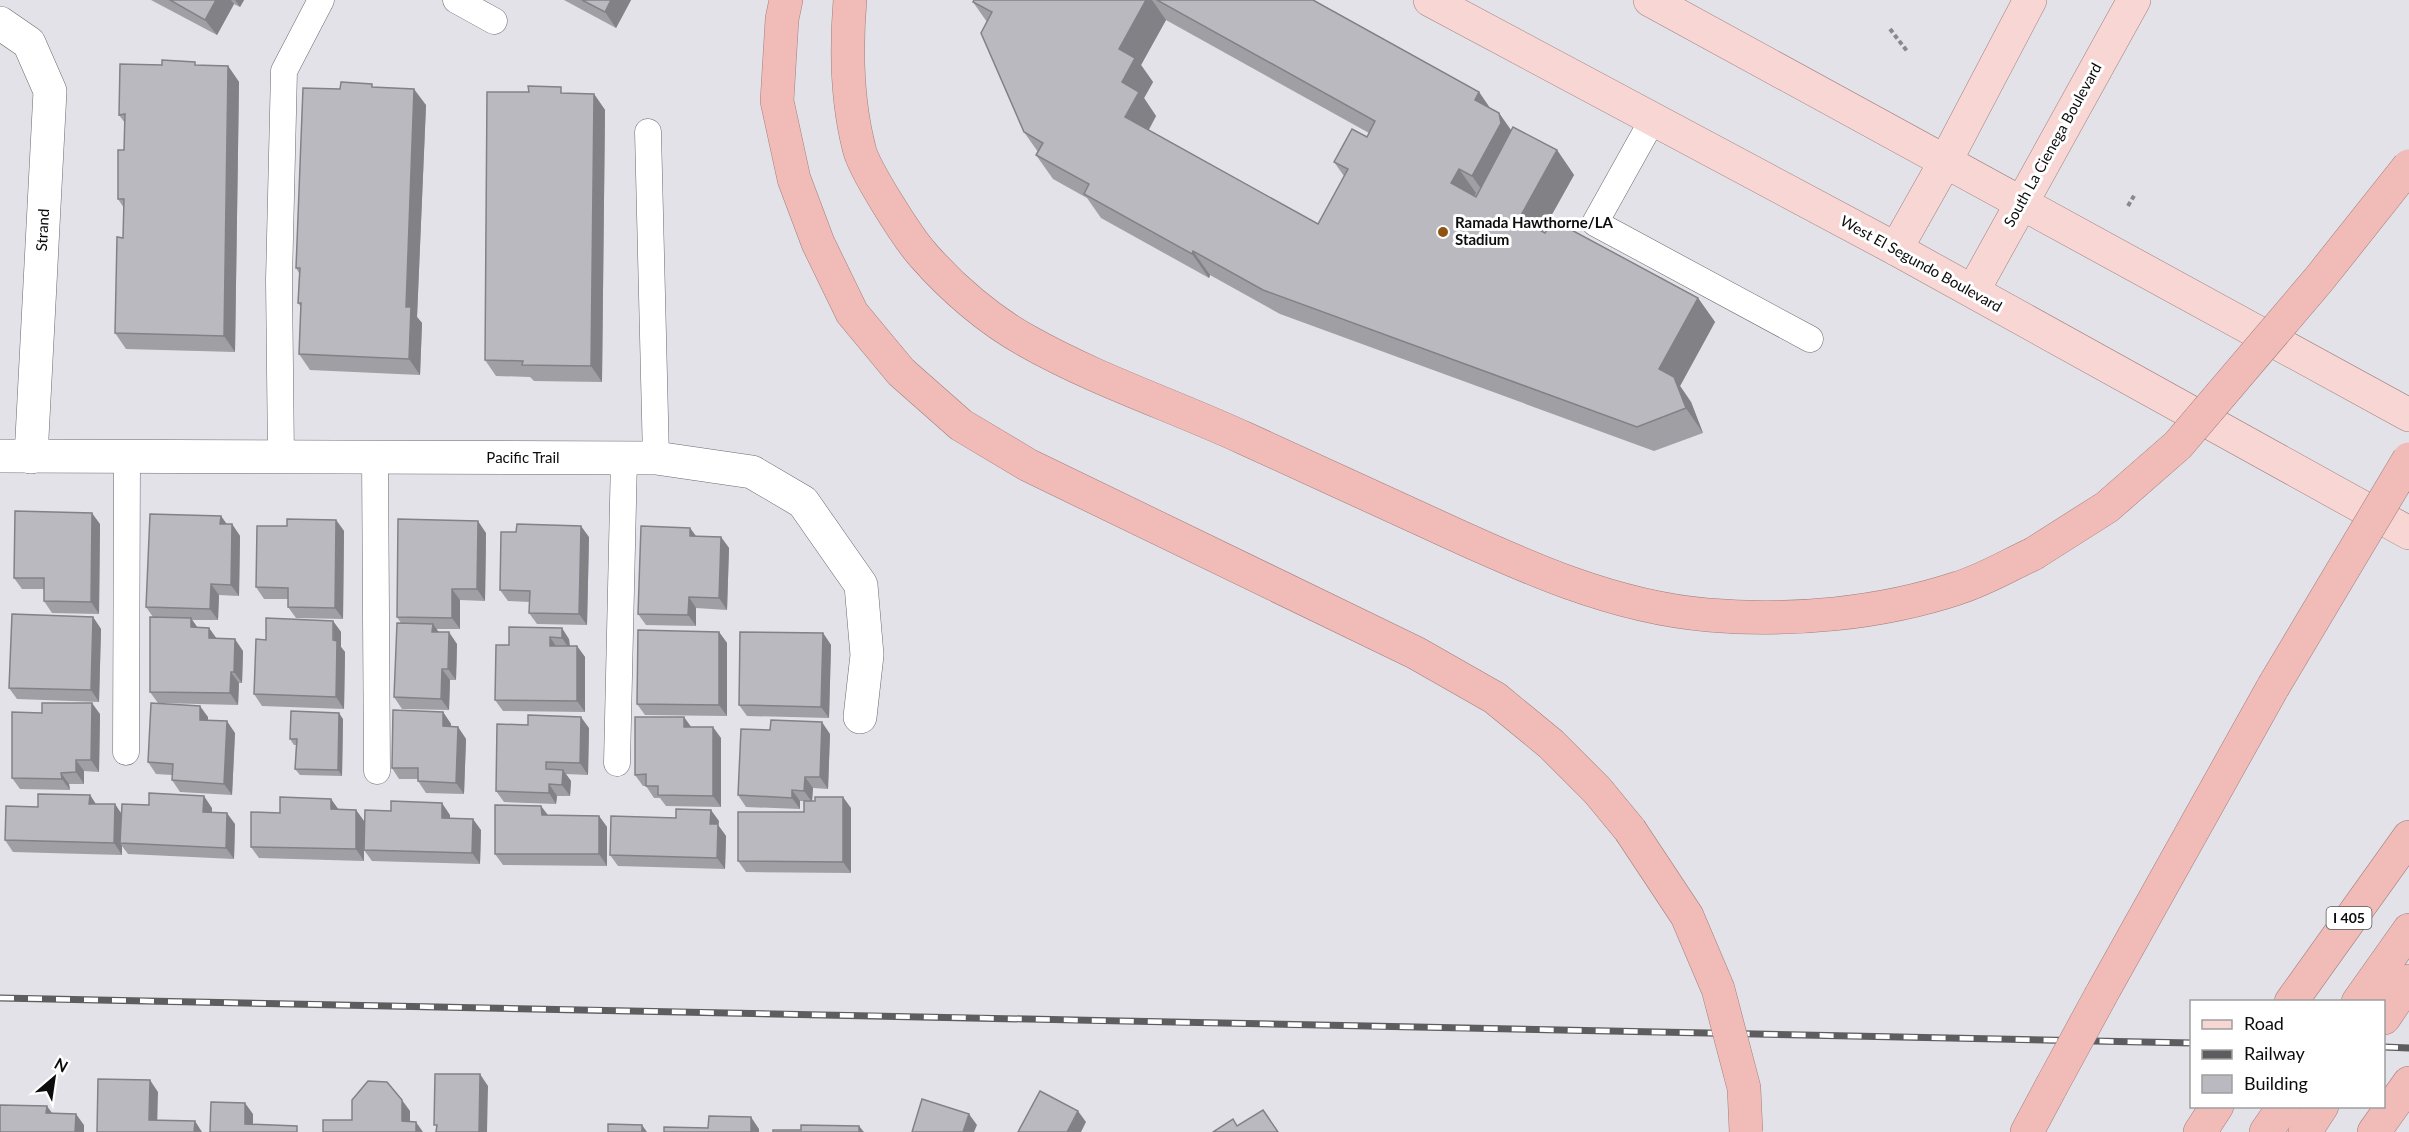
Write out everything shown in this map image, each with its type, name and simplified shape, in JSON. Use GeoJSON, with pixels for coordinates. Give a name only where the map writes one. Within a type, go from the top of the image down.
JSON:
{"type":"FeatureCollection","features":[{"type":"Feature","properties":{"kind":"highway"},"geometry":{"type":"LineString","coordinates":[[786,0],[782,19],[777,101],[794,180],[818,243],[852,313],[901,372],[961,425],[1028,465],[1386,638],[1496,698],[1551,744],[1597,790],[1630,830],[1687,916],[1718,989],[1744,1088],[1746,1132]]}},
{"type":"Feature","properties":{"kind":"highway"},"geometry":{"type":"LineString","coordinates":[[850,0],[847,32],[859,152],[880,190],[922,255],[973,304],[1024,340],[1085,370],[1220,427],[1538,572],[1626,600],[1706,615],[1792,617],[1866,610],[1960,588],[2033,554],[2107,507],[2178,445],[2320,278],[2409,166]]}},
{"type":"Feature","properties":{"kind":"highway"},"geometry":{"type":"LineString","coordinates":[[2027,1132],[2273,687],[2409,459]]}},
{"type":"Feature","properties":{"kind":"highway","name":"I 405"},"geometry":{"type":"LineString","coordinates":[[2292,1000],[2409,837]]}},
{"type":"Feature","properties":{"kind":"highway"},"geometry":{"type":"LineString","coordinates":[[2359,1000],[2409,930]]}},
{"type":"Feature","properties":{"kind":"highway"},"geometry":{"type":"LineString","coordinates":[[2385,1017],[2407,984]]}},
{"type":"Feature","properties":{"kind":"highway"},"geometry":{"type":"LineString","coordinates":[[2374,1132],[2405,1089]]}},
{"type":"Feature","properties":{"kind":"highway"},"geometry":{"type":"LineString","coordinates":[[2200,1132],[2216,1108]]}},
{"type":"Feature","properties":{"kind":"highway"},"geometry":{"type":"LineString","coordinates":[[2305,1132],[2321,1108]]}},
{"type":"Feature","properties":{"kind":"main road","name":"West El Segundo Boulevard"},"geometry":{"type":"LineString","coordinates":[[1430,0],[1896,249],[2409,533]]}},
{"type":"Feature","properties":{"kind":"main road"},"geometry":{"type":"LineString","coordinates":[[1650,0],[2409,415]]}},
{"type":"Feature","properties":{"kind":"main road"},"geometry":{"type":"LineString","coordinates":[[1896,249],[1945,162],[2030,0]]}},
{"type":"Feature","properties":{"kind":"main road","name":"South La Cienega Boulevard"},"geometry":{"type":"LineString","coordinates":[[1973,291],[2134,0]]}},
{"type":"Feature","properties":{"kind":"street","name":"Strand"},"geometry":{"type":"LineString","coordinates":[[0,23],[29,43],[50,91],[15,457]]}},
{"type":"Feature","properties":{"kind":"street","name":"Pacific Trail"},"geometry":{"type":"LineString","coordinates":[[15,457],[640,459],[752,472],[803,502],[861,585],[867,655],[860,717]]}},
{"type":"Feature","properties":{"kind":"lane"},"geometry":{"type":"LineString","coordinates":[[281,458],[279,280],[284,71],[321,0]]}},
{"type":"Feature","properties":{"kind":"lane"},"geometry":{"type":"LineString","coordinates":[[456,0],[494,21]]}},
{"type":"Feature","properties":{"kind":"lane"},"geometry":{"type":"LineString","coordinates":[[1653,119],[1595,223],[1810,339]]}},
{"type":"Feature","properties":{"kind":"lane"},"geometry":{"type":"LineString","coordinates":[[617,763],[640,459],[648,132]]}},
{"type":"Feature","properties":{"kind":"lane"},"geometry":{"type":"LineString","coordinates":[[126,752],[127,458]]}},
{"type":"Feature","properties":{"kind":"lane"},"geometry":{"type":"LineString","coordinates":[[375,458],[377,771]]}},
{"type":"Feature","properties":{"kind":"path"},"geometry":{"type":"LineString","coordinates":[[1890,29],[1907,51]]}},
{"type":"Feature","properties":{"kind":"path"},"geometry":{"type":"LineString","coordinates":[[2128,206],[2135,194]]}},
{"type":"Feature","properties":{"kind":"building"},"geometry":{"type":"Polygon","coordinates":[[[170,0],[216,0],[205,20],[170,0]]]}},
{"type":"Feature","properties":{"kind":"building"},"geometry":{"type":"Polygon","coordinates":[[[582,0],[611,0],[605,12],[582,0]]]}},
{"type":"Feature","properties":{"kind":"building","name":"Ramada Hawthorne/LA Stadium"},"geometry":{"type":"Polygon","coordinates":[[[974,0],[1146,0],[1119,49],[1135,58],[1122,82],[1139,92],[1125,117],[1318,224],[1348,169],[1334,162],[1352,129],[1367,137],[1375,121],[1157,0],[1313,0],[1479,92],[1475,100],[1499,113],[1501,123],[1472,176],[1459,169],[1451,183],[1476,197],[1513,127],[1557,150],[1519,219],[1545,233],[1553,220],[1698,298],[1659,369],[1674,377],[1686,408],[1637,427],[1263,290],[1193,251],[1192,254],[1084,194],[1089,184],[1036,155],[1043,143],[1024,132],[981,33],[992,12],[973,2],[974,0]]]}},
{"type":"Feature","properties":{"kind":"building"},"geometry":{"type":"Polygon","coordinates":[[[162,60],[195,62],[195,65],[228,66],[224,336],[115,333],[117,237],[123,238],[124,199],[118,199],[118,150],[124,150],[125,114],[119,115],[120,64],[162,65],[162,60]]]}},
{"type":"Feature","properties":{"kind":"building"},"geometry":{"type":"Polygon","coordinates":[[[341,82],[372,84],[372,87],[414,89],[406,307],[411,307],[409,359],[299,354],[300,268],[296,268],[303,88],[340,89],[341,82]]]}},
{"type":"Feature","properties":{"kind":"building"},"geometry":{"type":"Polygon","coordinates":[[[528,86],[561,87],[561,93],[594,94],[591,366],[522,365],[523,361],[485,360],[487,92],[529,92],[528,86]]]}},
{"type":"Feature","properties":{"kind":"building"},"geometry":{"type":"Polygon","coordinates":[[[15,511],[92,513],[91,602],[44,601],[44,578],[14,578],[15,511]]]}},
{"type":"Feature","properties":{"kind":"building"},"geometry":{"type":"Polygon","coordinates":[[[150,514],[221,516],[220,524],[232,524],[231,585],[211,584],[210,609],[146,607],[150,514]]]}},
{"type":"Feature","properties":{"kind":"building"},"geometry":{"type":"Polygon","coordinates":[[[287,519],[336,520],[335,608],[288,607],[288,588],[256,587],[257,526],[287,526],[287,519]]]}},
{"type":"Feature","properties":{"kind":"building"},"geometry":{"type":"Polygon","coordinates":[[[398,519],[478,521],[477,589],[452,589],[452,618],[397,617],[398,519]]]}},
{"type":"Feature","properties":{"kind":"building"},"geometry":{"type":"Polygon","coordinates":[[[517,524],[581,526],[579,614],[529,613],[530,591],[500,590],[501,532],[516,532],[517,524]]]}},
{"type":"Feature","properties":{"kind":"building"},"geometry":{"type":"Polygon","coordinates":[[[641,526],[690,528],[690,536],[721,537],[719,598],[689,597],[688,615],[638,614],[641,526]]]}},
{"type":"Feature","properties":{"kind":"building"},"geometry":{"type":"Polygon","coordinates":[[[12,614],[93,617],[91,690],[9,688],[12,614]]]}},
{"type":"Feature","properties":{"kind":"building"},"geometry":{"type":"Polygon","coordinates":[[[150,617],[191,618],[191,627],[209,628],[209,638],[235,639],[234,672],[231,672],[230,693],[150,692],[150,617]]]}},
{"type":"Feature","properties":{"kind":"building"},"geometry":{"type":"Polygon","coordinates":[[[266,618],[333,621],[333,640],[337,641],[336,697],[254,694],[256,639],[266,640],[266,618]]]}},
{"type":"Feature","properties":{"kind":"building"},"geometry":{"type":"Polygon","coordinates":[[[397,623],[433,624],[432,632],[449,632],[448,669],[442,669],[441,699],[394,697],[397,623]]]}},
{"type":"Feature","properties":{"kind":"building"},"geometry":{"type":"Polygon","coordinates":[[[509,627],[562,628],[562,638],[550,637],[550,646],[577,646],[577,701],[495,700],[496,645],[509,645],[509,627]]]}},
{"type":"Feature","properties":{"kind":"building"},"geometry":{"type":"Polygon","coordinates":[[[638,630],[719,632],[719,705],[637,704],[638,630]]]}},
{"type":"Feature","properties":{"kind":"building"},"geometry":{"type":"Polygon","coordinates":[[[740,632],[823,633],[821,707],[739,705],[740,632]]]}},
{"type":"Feature","properties":{"kind":"building"},"geometry":{"type":"Polygon","coordinates":[[[42,703],[92,703],[91,760],[76,760],[76,772],[61,773],[62,779],[12,778],[12,712],[42,713],[42,703]]]}},
{"type":"Feature","properties":{"kind":"building"},"geometry":{"type":"Polygon","coordinates":[[[151,703],[200,706],[200,720],[227,721],[224,784],[172,780],[173,764],[148,762],[151,703]]]}},
{"type":"Feature","properties":{"kind":"building"},"geometry":{"type":"Polygon","coordinates":[[[393,710],[443,712],[443,726],[458,727],[456,783],[418,781],[418,768],[392,768],[393,710]]]}},
{"type":"Feature","properties":{"kind":"building"},"geometry":{"type":"Polygon","coordinates":[[[291,711],[339,713],[338,770],[295,769],[297,739],[290,739],[291,711]]]}},
{"type":"Feature","properties":{"kind":"building"},"geometry":{"type":"Polygon","coordinates":[[[528,715],[581,717],[580,763],[546,762],[546,769],[563,770],[562,785],[549,784],[549,793],[496,791],[497,724],[528,725],[528,715]]]}},
{"type":"Feature","properties":{"kind":"building"},"geometry":{"type":"Polygon","coordinates":[[[635,717],[684,717],[684,727],[713,727],[713,796],[658,795],[658,786],[646,786],[646,774],[635,775],[635,717]]]}},
{"type":"Feature","properties":{"kind":"building"},"geometry":{"type":"Polygon","coordinates":[[[771,720],[822,722],[820,777],[805,777],[804,791],[792,790],[792,798],[738,795],[741,729],[770,730],[771,720]]]}},
{"type":"Feature","properties":{"kind":"building"},"geometry":{"type":"Polygon","coordinates":[[[149,793],[204,796],[203,812],[227,813],[226,848],[120,843],[122,804],[149,805],[149,793]]]}},
{"type":"Feature","properties":{"kind":"building"},"geometry":{"type":"Polygon","coordinates":[[[38,794],[90,795],[89,804],[115,804],[114,843],[5,840],[6,806],[38,807],[38,794]]]}},
{"type":"Feature","properties":{"kind":"building"},"geometry":{"type":"Polygon","coordinates":[[[280,797],[331,799],[331,809],[356,810],[356,849],[251,847],[251,812],[280,813],[280,797]]]}},
{"type":"Feature","properties":{"kind":"building"},"geometry":{"type":"Polygon","coordinates":[[[815,797],[843,797],[843,862],[738,861],[738,812],[804,812],[804,801],[815,801],[815,797]]]}},
{"type":"Feature","properties":{"kind":"building"},"geometry":{"type":"Polygon","coordinates":[[[391,801],[442,803],[442,818],[473,819],[472,853],[364,850],[365,810],[391,811],[391,801]]]}},
{"type":"Feature","properties":{"kind":"building"},"geometry":{"type":"Polygon","coordinates":[[[495,805],[541,806],[542,815],[599,816],[599,854],[495,854],[495,805]]]}},
{"type":"Feature","properties":{"kind":"building"},"geometry":{"type":"Polygon","coordinates":[[[676,809],[711,810],[710,824],[718,824],[717,858],[610,855],[611,816],[676,818],[676,809]]]}},
{"type":"Feature","properties":{"kind":"building"},"geometry":{"type":"Polygon","coordinates":[[[435,1074],[480,1074],[479,1132],[436,1132],[437,1125],[434,1125],[435,1074]]]}},
{"type":"Feature","properties":{"kind":"building"},"geometry":{"type":"Polygon","coordinates":[[[98,1079],[150,1080],[149,1120],[195,1121],[194,1132],[97,1132],[98,1079]]]}},
{"type":"Feature","properties":{"kind":"building"},"geometry":{"type":"Polygon","coordinates":[[[368,1081],[387,1082],[402,1100],[402,1121],[416,1122],[416,1132],[323,1132],[323,1120],[352,1120],[352,1100],[368,1081]]]}},
{"type":"Feature","properties":{"kind":"building"},"geometry":{"type":"Polygon","coordinates":[[[1040,1091],[1078,1111],[1067,1132],[1018,1132],[1040,1091]]]}},
{"type":"Feature","properties":{"kind":"building"},"geometry":{"type":"Polygon","coordinates":[[[922,1099],[969,1114],[963,1132],[912,1132],[922,1099]]]}},
{"type":"Feature","properties":{"kind":"building"},"geometry":{"type":"Polygon","coordinates":[[[211,1102],[245,1103],[245,1124],[297,1126],[297,1132],[210,1132],[211,1102]]]}},
{"type":"Feature","properties":{"kind":"building"},"geometry":{"type":"Polygon","coordinates":[[[0,1105],[47,1106],[46,1113],[76,1114],[75,1132],[0,1132],[0,1105]]]}},
{"type":"Feature","properties":{"kind":"building"},"geometry":{"type":"Polygon","coordinates":[[[1263,1110],[1278,1132],[1213,1132],[1233,1119],[1237,1126],[1263,1110]]]}},
{"type":"Feature","properties":{"kind":"building"},"geometry":{"type":"Polygon","coordinates":[[[709,1116],[751,1117],[751,1132],[664,1132],[664,1127],[708,1128],[709,1116]]]}},
{"type":"Feature","properties":{"kind":"building"},"geometry":{"type":"Polygon","coordinates":[[[608,1124],[642,1125],[642,1132],[608,1132],[608,1124]]]}},
{"type":"Feature","properties":{"kind":"building"},"geometry":{"type":"Polygon","coordinates":[[[801,1125],[859,1126],[859,1132],[773,1132],[773,1130],[801,1130],[801,1125]]]}},
{"type":"Feature","properties":{"kind":"railway"},"geometry":{"type":"LineString","coordinates":[[0,998],[2190,1043]]}},
{"type":"Feature","properties":{"kind":"railway"},"geometry":{"type":"LineString","coordinates":[[2385,1047],[2409,1048]]}},
{"type":"Feature","properties":{"kind":"place","name":"Ramada Hawthorne/LA Stadium"},"geometry":{"type":"Point","coordinates":[1443,232]}}]}
